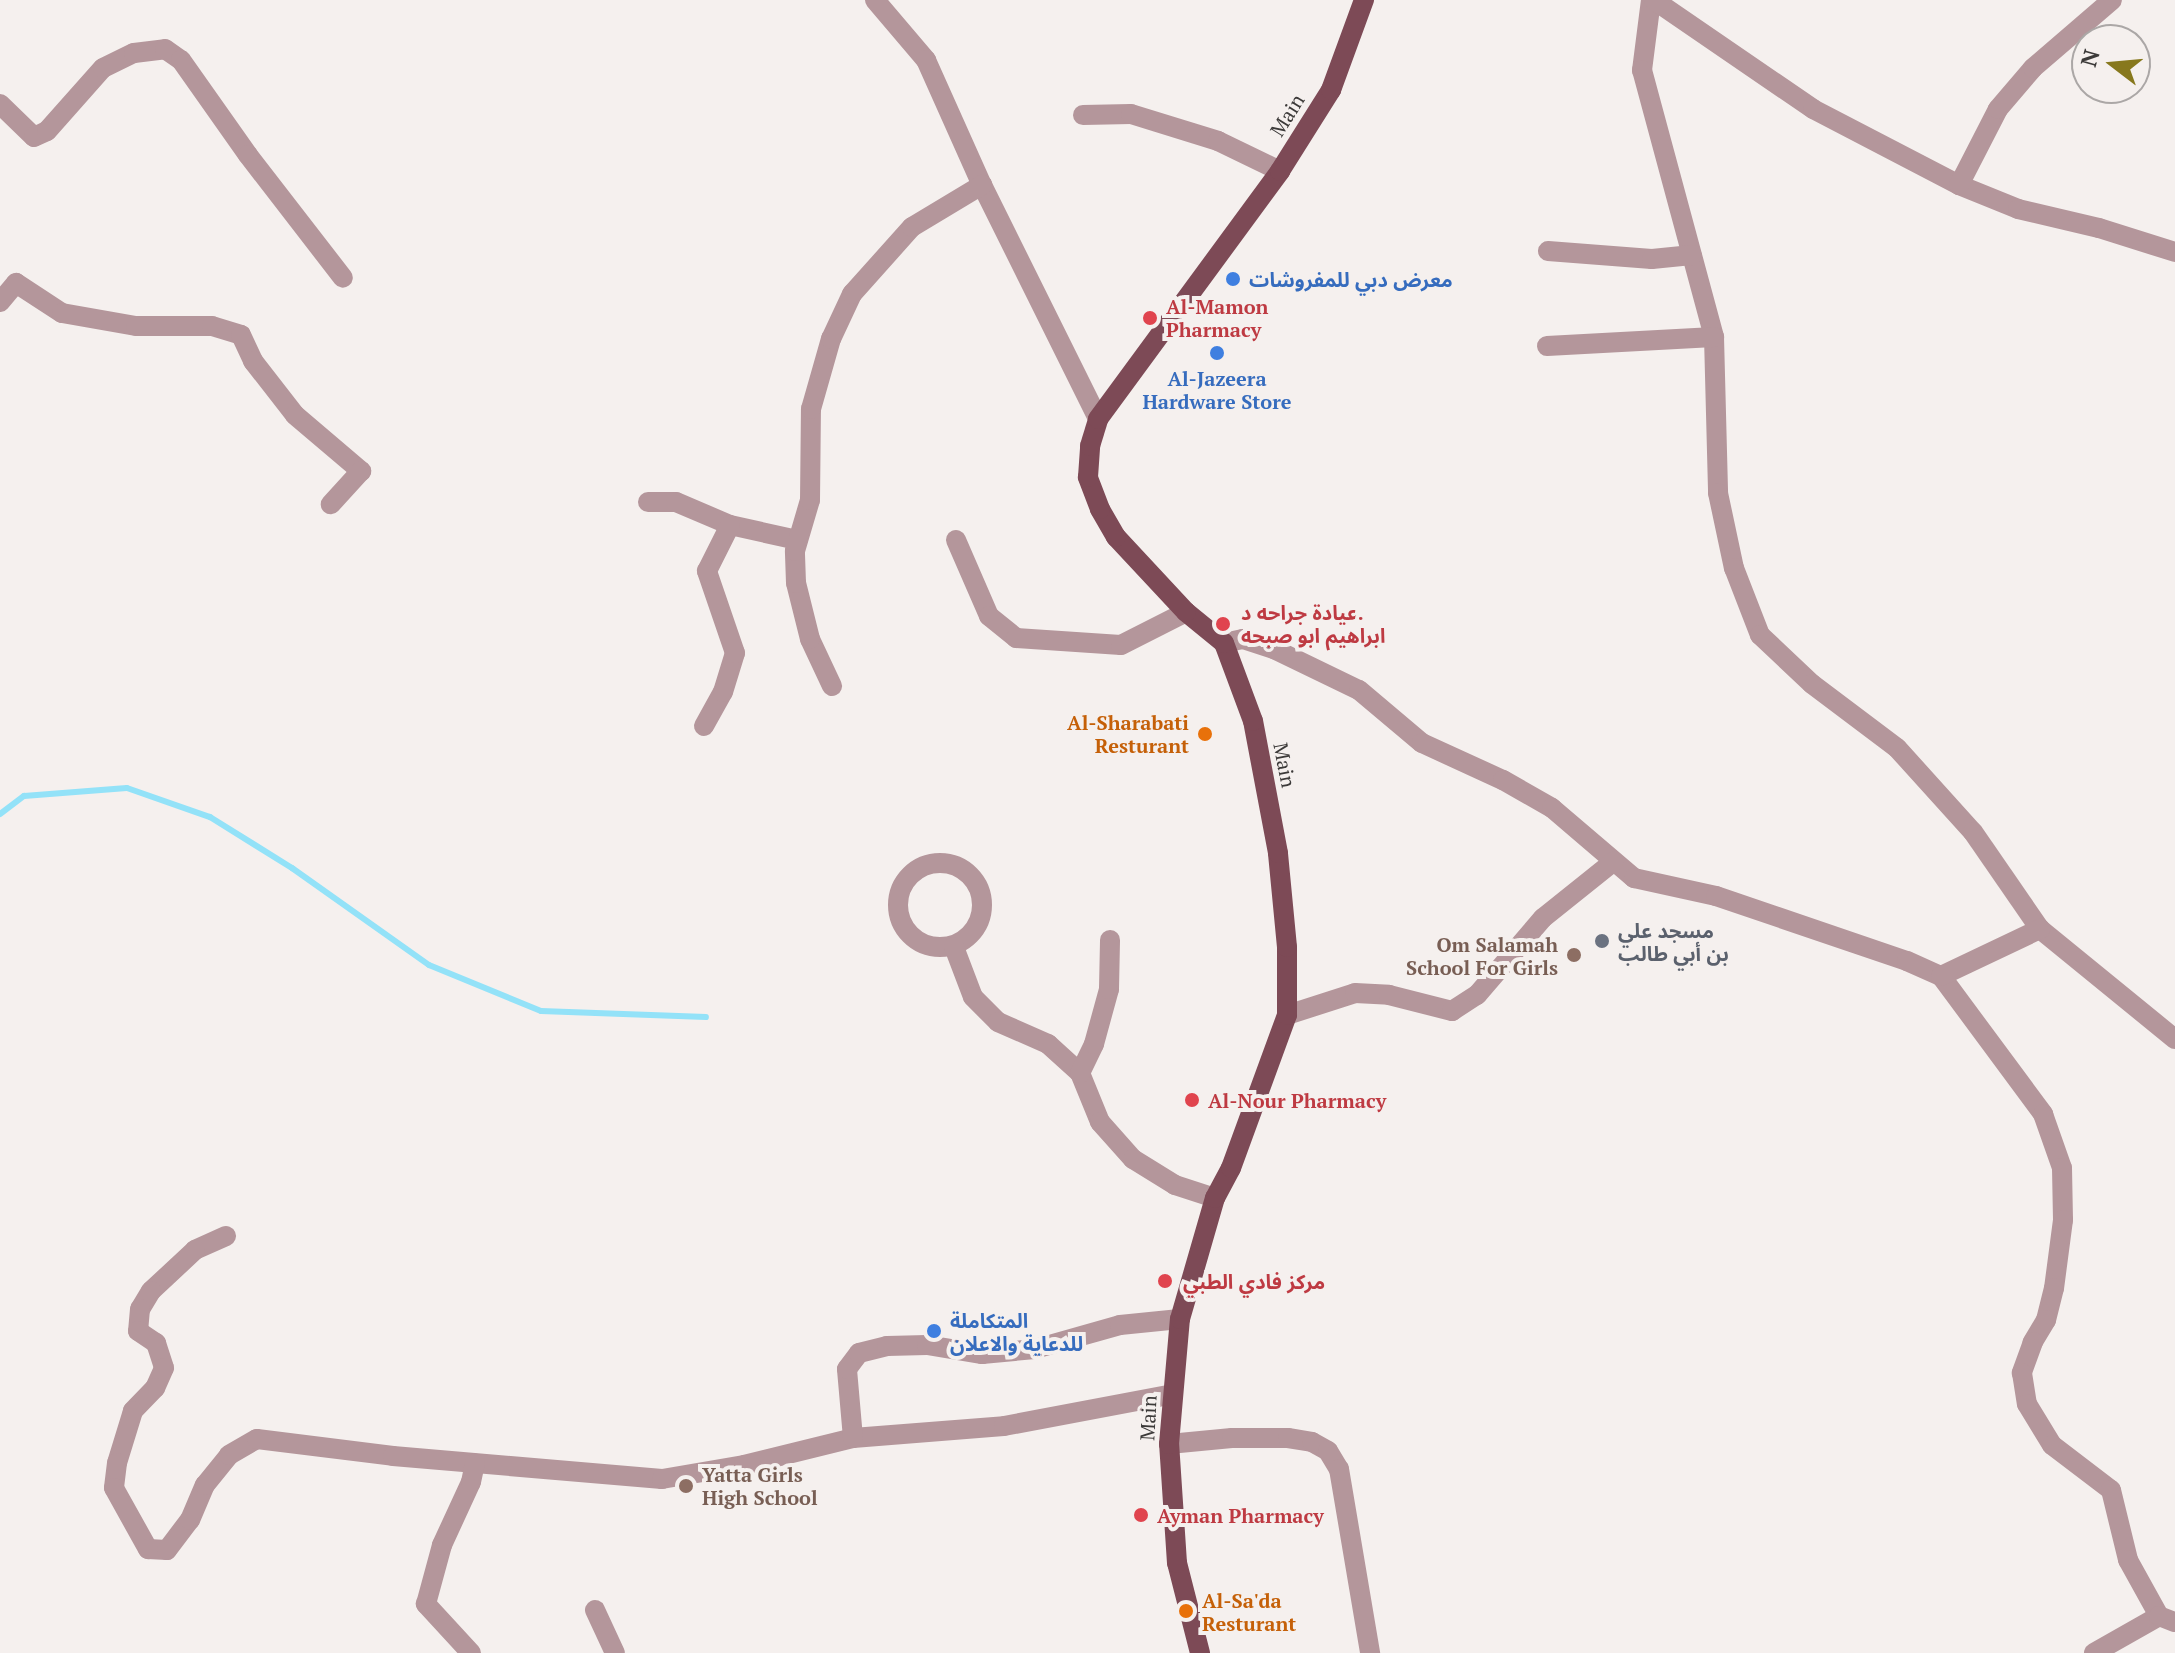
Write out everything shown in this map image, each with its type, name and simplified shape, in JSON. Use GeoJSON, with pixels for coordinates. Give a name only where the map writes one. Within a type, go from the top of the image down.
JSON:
{"type":"FeatureCollection","features":[{"type":"Feature","properties":{"kind":"main road","name":"Main"},"geometry":{"type":"LineString","coordinates":[[1200,1653],[1177,1563],[1169,1444],[1180,1319],[1215,1198],[1231,1168],[1287,1015],[1287,947],[1278,853],[1253,721],[1224,643],[1186,612],[1116,537],[1100,509],[1088,477],[1090,446],[1098,419],[1280,171],[1331,90],[1364,0]]}},
{"type":"Feature","properties":{"kind":"street"},"geometry":{"type":"LineString","coordinates":[[875,0],[926,60],[982,185],[1098,419]]}},
{"type":"Feature","properties":{"kind":"street"},"geometry":{"type":"LineString","coordinates":[[2175,252],[2099,228],[2018,209],[1959,185],[1813,109],[1652,0],[1642,70],[1714,337],[1718,493],[1734,568],[1760,635],[1812,684],[1897,748],[1973,832],[2040,929],[2175,1039]]}},
{"type":"Feature","properties":{"kind":"street"},"geometry":{"type":"LineString","coordinates":[[1959,185],[1998,109],[2033,68],[2112,0]]}},
{"type":"Feature","properties":{"kind":"street"},"geometry":{"type":"LineString","coordinates":[[0,104],[34,137],[47,131],[103,68],[134,53],[165,49],[181,60],[248,155],[343,278]]}},
{"type":"Feature","properties":{"kind":"street"},"geometry":{"type":"LineString","coordinates":[[1083,115],[1131,114],[1218,141],[1265,161],[1280,171]]}},
{"type":"Feature","properties":{"kind":"street"},"geometry":{"type":"LineString","coordinates":[[832,686],[810,639],[796,583],[797,540],[810,500],[811,409],[831,339],[852,294],[912,227],[982,185]]}},
{"type":"Feature","properties":{"kind":"street"},"geometry":{"type":"LineString","coordinates":[[1548,251],[1652,259],[1692,255]]}},
{"type":"Feature","properties":{"kind":"street"},"geometry":{"type":"LineString","coordinates":[[0,302],[16,283],[62,313],[136,326],[212,326],[241,335],[253,361],[295,415],[361,471],[331,504]]}},
{"type":"Feature","properties":{"kind":"street"},"geometry":{"type":"LineString","coordinates":[[1547,346],[1714,337]]}},
{"type":"Feature","properties":{"kind":"street"},"geometry":{"type":"LineString","coordinates":[[648,502],[676,502],[730,525],[797,540]]}},
{"type":"Feature","properties":{"kind":"street"},"geometry":{"type":"LineString","coordinates":[[704,726],[723,692],[735,653],[707,571],[730,525]]}},
{"type":"Feature","properties":{"kind":"street"},"geometry":{"type":"LineString","coordinates":[[956,540],[989,616],[1016,638],[1121,645],[1186,612]]}},
{"type":"Feature","properties":{"kind":"street"},"geometry":{"type":"LineString","coordinates":[[1224,643],[1243,639],[1304,661],[1346,682],[1422,743],[1503,780],[1552,808],[1613,862],[1647,882],[1716,896],[1907,961],[1941,976],[2038,1105],[2052,1131],[2062,1168],[2063,1220],[2054,1288],[2046,1320],[2033,1342],[2022,1373],[2027,1404],[2052,1445],[2111,1490],[2128,1560],[2167,1619],[2094,1653]]}},
{"type":"Feature","properties":{"kind":"street"},"geometry":{"type":"LineString","coordinates":[[1287,1015],[1355,993],[1389,995],[1452,1011],[1477,995],[1543,918],[1613,862]]}},
{"type":"Feature","properties":{"kind":"street"},"geometry":{"type":"LineString","coordinates":[[925,863],[959,865],[981,890],[979,924],[954,947],[920,945],[898,919],[900,886],[925,863]]}},
{"type":"Feature","properties":{"kind":"street"},"geometry":{"type":"LineString","coordinates":[[1941,976],[2040,929]]}},
{"type":"Feature","properties":{"kind":"street"},"geometry":{"type":"LineString","coordinates":[[1080,1073],[1094,1044],[1109,989],[1110,940]]}},
{"type":"Feature","properties":{"kind":"street"},"geometry":{"type":"LineString","coordinates":[[954,947],[973,997],[998,1022],[1048,1044],[1080,1073],[1100,1122],[1133,1159],[1175,1185],[1215,1198]]}},
{"type":"Feature","properties":{"kind":"street"},"geometry":{"type":"LineString","coordinates":[[226,1236],[195,1250],[151,1291],[140,1309],[138,1331],[156,1343],[164,1368],[155,1388],[133,1411],[117,1463],[114,1488],[148,1549],[167,1550],[190,1520],[205,1485],[229,1455],[257,1439],[475,1463],[662,1479],[744,1465],[853,1438],[1004,1426],[1173,1394]]}},
{"type":"Feature","properties":{"kind":"street"},"geometry":{"type":"LineString","coordinates":[[853,1438],[847,1369],[859,1353],[887,1346],[927,1345],[982,1354],[1035,1349],[1120,1325],[1180,1319]]}},
{"type":"Feature","properties":{"kind":"street"},"geometry":{"type":"LineString","coordinates":[[1169,1444],[1232,1438],[1288,1438],[1312,1442],[1328,1451],[1339,1469],[1370,1653]]}},
{"type":"Feature","properties":{"kind":"street"},"geometry":{"type":"LineString","coordinates":[[471,1653],[426,1604],[442,1545],[471,1482],[475,1463]]}},
{"type":"Feature","properties":{"kind":"street"},"geometry":{"type":"LineString","coordinates":[[595,1610],[615,1653]]}},
{"type":"Feature","properties":{"kind":"waterway"},"geometry":{"type":"LineString","coordinates":[[0,814],[24,796],[127,788],[210,817],[292,868],[429,965],[541,1011],[706,1017]]}},
{"type":"Feature","properties":{"kind":"place","name":"معرض دبي للمفروشات"},"geometry":{"type":"Point","coordinates":[1233,279]}},
{"type":"Feature","properties":{"kind":"place","name":"Al-Mamon Pharmacy"},"geometry":{"type":"Point","coordinates":[1150,318]}},
{"type":"Feature","properties":{"kind":"place","name":"Al-Jazeera Hardware Store"},"geometry":{"type":"Point","coordinates":[1217,353]}},
{"type":"Feature","properties":{"kind":"place","name":"عيادة جراحه د. ابراهيم ابو صبحه"},"geometry":{"type":"Point","coordinates":[1223,624]}},
{"type":"Feature","properties":{"kind":"place","name":"Al-Sharabati Resturant"},"geometry":{"type":"Point","coordinates":[1205,734]}},
{"type":"Feature","properties":{"kind":"place","name":"مسجد علي بن أبي طالب"},"geometry":{"type":"Point","coordinates":[1602,941]}},
{"type":"Feature","properties":{"kind":"place","name":"Om Salamah School For Girls"},"geometry":{"type":"Point","coordinates":[1574,955]}},
{"type":"Feature","properties":{"kind":"place","name":"Al-Nour Pharmacy"},"geometry":{"type":"Point","coordinates":[1192,1100]}},
{"type":"Feature","properties":{"kind":"place","name":"مركز فادي الطبي"},"geometry":{"type":"Point","coordinates":[1165,1281]}},
{"type":"Feature","properties":{"kind":"place","name":"المتكاملة للدعاية والاعلان"},"geometry":{"type":"Point","coordinates":[934,1331]}},
{"type":"Feature","properties":{"kind":"place","name":"Yatta Girls High School"},"geometry":{"type":"Point","coordinates":[686,1486]}},
{"type":"Feature","properties":{"kind":"place","name":"Ayman Pharmacy"},"geometry":{"type":"Point","coordinates":[1141,1515]}},
{"type":"Feature","properties":{"kind":"place","name":"Al-Sa'da Resturant"},"geometry":{"type":"Point","coordinates":[1186,1611]}}]}
